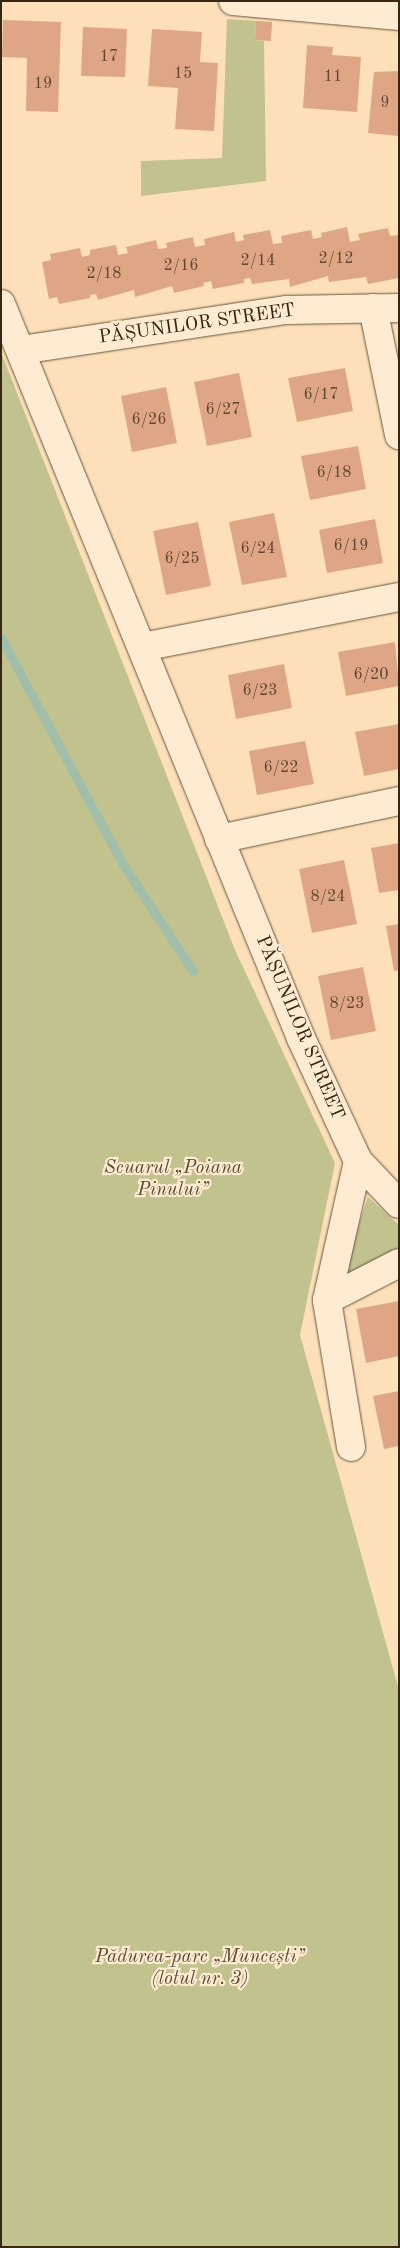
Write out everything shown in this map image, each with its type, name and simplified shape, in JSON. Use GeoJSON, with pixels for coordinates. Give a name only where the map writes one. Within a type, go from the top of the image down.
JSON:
{"type":"FeatureCollection","features":[{"type":"Feature","properties":{"kind":"street"},"geometry":{"type":"LineString","coordinates":[[233,1],[399,16]]}},
{"type":"Feature","properties":{"kind":"street","name":"PĂȘUNILOR STREET"},"geometry":{"type":"LineString","coordinates":[[1,304],[301,1038],[358,1162],[399,1204]]}},
{"type":"Feature","properties":{"kind":"street","name":"PĂȘUNILOR STREET"},"geometry":{"type":"LineString","coordinates":[[20,350],[287,310],[386,308],[399,435]]}},
{"type":"Feature","properties":{"kind":"street"},"geometry":{"type":"LineString","coordinates":[[142,647],[399,597]]}},
{"type":"Feature","properties":{"kind":"street"},"geometry":{"type":"LineString","coordinates":[[219,840],[399,801]]}},
{"type":"Feature","properties":{"kind":"street"},"geometry":{"type":"LineString","coordinates":[[351,1447],[327,1300],[358,1162]]}},
{"type":"Feature","properties":{"kind":"street"},"geometry":{"type":"LineString","coordinates":[[327,1300],[399,1262]]}},
{"type":"Feature","properties":{"kind":"green space"},"geometry":{"type":"Polygon","coordinates":[[[227,19],[256,21],[255,40],[264,41],[266,181],[141,196],[141,161],[222,158],[227,19]]]}},
{"type":"Feature","properties":{"kind":"green space","name":"Pădurea-parc „Muncești” (lotul nr. 3)"},"geometry":{"type":"Polygon","coordinates":[[[1,352],[235,950],[335,1163],[300,1335],[399,1690],[399,2247],[1,2247],[1,352]]]}},
{"type":"Feature","properties":{"kind":"green space"},"geometry":{"type":"Polygon","coordinates":[[[368,1197],[399,1225],[399,1248],[340,1281],[368,1197]]]}},
{"type":"Feature","properties":{"kind":"building"},"geometry":{"type":"Polygon","coordinates":[[[3,20],[61,22],[58,112],[26,111],[27,58],[2,57],[3,20]]]}},
{"type":"Feature","properties":{"kind":"building"},"geometry":{"type":"Polygon","coordinates":[[[256,21],[272,22],[271,41],[255,40],[256,21]]]}},
{"type":"Feature","properties":{"kind":"building"},"geometry":{"type":"Polygon","coordinates":[[[83,27],[127,29],[125,77],[81,76],[83,27]]]}},
{"type":"Feature","properties":{"kind":"building"},"geometry":{"type":"Polygon","coordinates":[[[152,29],[202,32],[200,62],[218,63],[214,131],[175,129],[178,88],[148,86],[152,29]]]}},
{"type":"Feature","properties":{"kind":"building"},"geometry":{"type":"Polygon","coordinates":[[[307,45],[333,47],[332,55],[361,57],[357,112],[303,108],[307,45]]]}},
{"type":"Feature","properties":{"kind":"building"},"geometry":{"type":"Polygon","coordinates":[[[399,71],[399,136],[368,133],[374,72],[399,71]]]}},
{"type":"Feature","properties":{"kind":"building"},"geometry":{"type":"Polygon","coordinates":[[[347,227],[350,242],[360,240],[358,234],[388,228],[390,236],[399,235],[399,278],[368,284],[366,277],[329,282],[328,276],[290,287],[289,279],[252,284],[250,278],[244,279],[244,283],[213,289],[211,281],[203,283],[204,286],[174,293],[172,286],[135,297],[134,290],[98,300],[96,294],[90,295],[90,298],[59,304],[57,297],[49,299],[42,262],[51,260],[50,254],[80,248],[82,257],[90,255],[90,250],[116,245],[118,255],[128,253],[126,247],[156,240],[158,249],[167,248],[166,243],[193,237],[195,247],[205,245],[204,239],[234,232],[236,242],[244,240],[243,235],[270,230],[273,244],[282,243],[281,236],[311,230],[313,239],[322,237],[321,233],[347,227]]]}},
{"type":"Feature","properties":{"kind":"building"},"geometry":{"type":"Polygon","coordinates":[[[345,368],[353,411],[297,422],[288,378],[345,368]]]}},
{"type":"Feature","properties":{"kind":"building"},"geometry":{"type":"Polygon","coordinates":[[[239,373],[252,437],[207,446],[194,382],[239,373]]]}},
{"type":"Feature","properties":{"kind":"building"},"geometry":{"type":"Polygon","coordinates":[[[166,387],[177,443],[132,452],[121,396],[166,387]]]}},
{"type":"Feature","properties":{"kind":"building"},"geometry":{"type":"Polygon","coordinates":[[[358,446],[366,489],[310,500],[301,456],[358,446]]]}},
{"type":"Feature","properties":{"kind":"building"},"geometry":{"type":"Polygon","coordinates":[[[274,513],[287,577],[242,585],[229,522],[274,513]]]}},
{"type":"Feature","properties":{"kind":"building"},"geometry":{"type":"Polygon","coordinates":[[[375,519],[383,563],[327,573],[319,530],[375,519]]]}},
{"type":"Feature","properties":{"kind":"building"},"geometry":{"type":"Polygon","coordinates":[[[198,522],[211,586],[166,595],[153,531],[198,522]]]}},
{"type":"Feature","properties":{"kind":"building"},"geometry":{"type":"Polygon","coordinates":[[[395,642],[399,686],[346,696],[338,652],[395,642]]]}},
{"type":"Feature","properties":{"kind":"building"},"geometry":{"type":"Polygon","coordinates":[[[284,664],[292,708],[236,719],[228,675],[284,664]]]}},
{"type":"Feature","properties":{"kind":"building"},"geometry":{"type":"Polygon","coordinates":[[[399,724],[399,769],[364,776],[355,732],[399,724]]]}},
{"type":"Feature","properties":{"kind":"building"},"geometry":{"type":"Polygon","coordinates":[[[305,741],[314,784],[257,795],[249,751],[305,741]]]}},
{"type":"Feature","properties":{"kind":"building"},"geometry":{"type":"Polygon","coordinates":[[[399,843],[399,890],[379,893],[371,848],[399,843]]]}},
{"type":"Feature","properties":{"kind":"building"},"geometry":{"type":"Polygon","coordinates":[[[344,860],[357,924],[312,933],[299,869],[344,860]]]}},
{"type":"Feature","properties":{"kind":"building"},"geometry":{"type":"Polygon","coordinates":[[[399,924],[399,970],[394,971],[386,926],[399,924]]]}},
{"type":"Feature","properties":{"kind":"building"},"geometry":{"type":"Polygon","coordinates":[[[363,967],[376,1031],[331,1040],[318,976],[363,967]]]}},
{"type":"Feature","properties":{"kind":"building"},"geometry":{"type":"Polygon","coordinates":[[[399,1301],[399,1356],[366,1363],[356,1309],[399,1301]]]}},
{"type":"Feature","properties":{"kind":"building"},"geometry":{"type":"Polygon","coordinates":[[[399,1391],[399,1446],[384,1449],[373,1396],[399,1391]]]}},
{"type":"Feature","properties":{"kind":"waterway"},"geometry":{"type":"LineString","coordinates":[[1,638],[122,863],[193,971]]}},
{"type":"Feature","properties":{"kind":"park label","name":"Scuarul „Poiana Pinului”"},"geometry":{"type":"Point","coordinates":[173,1180]}}]}
